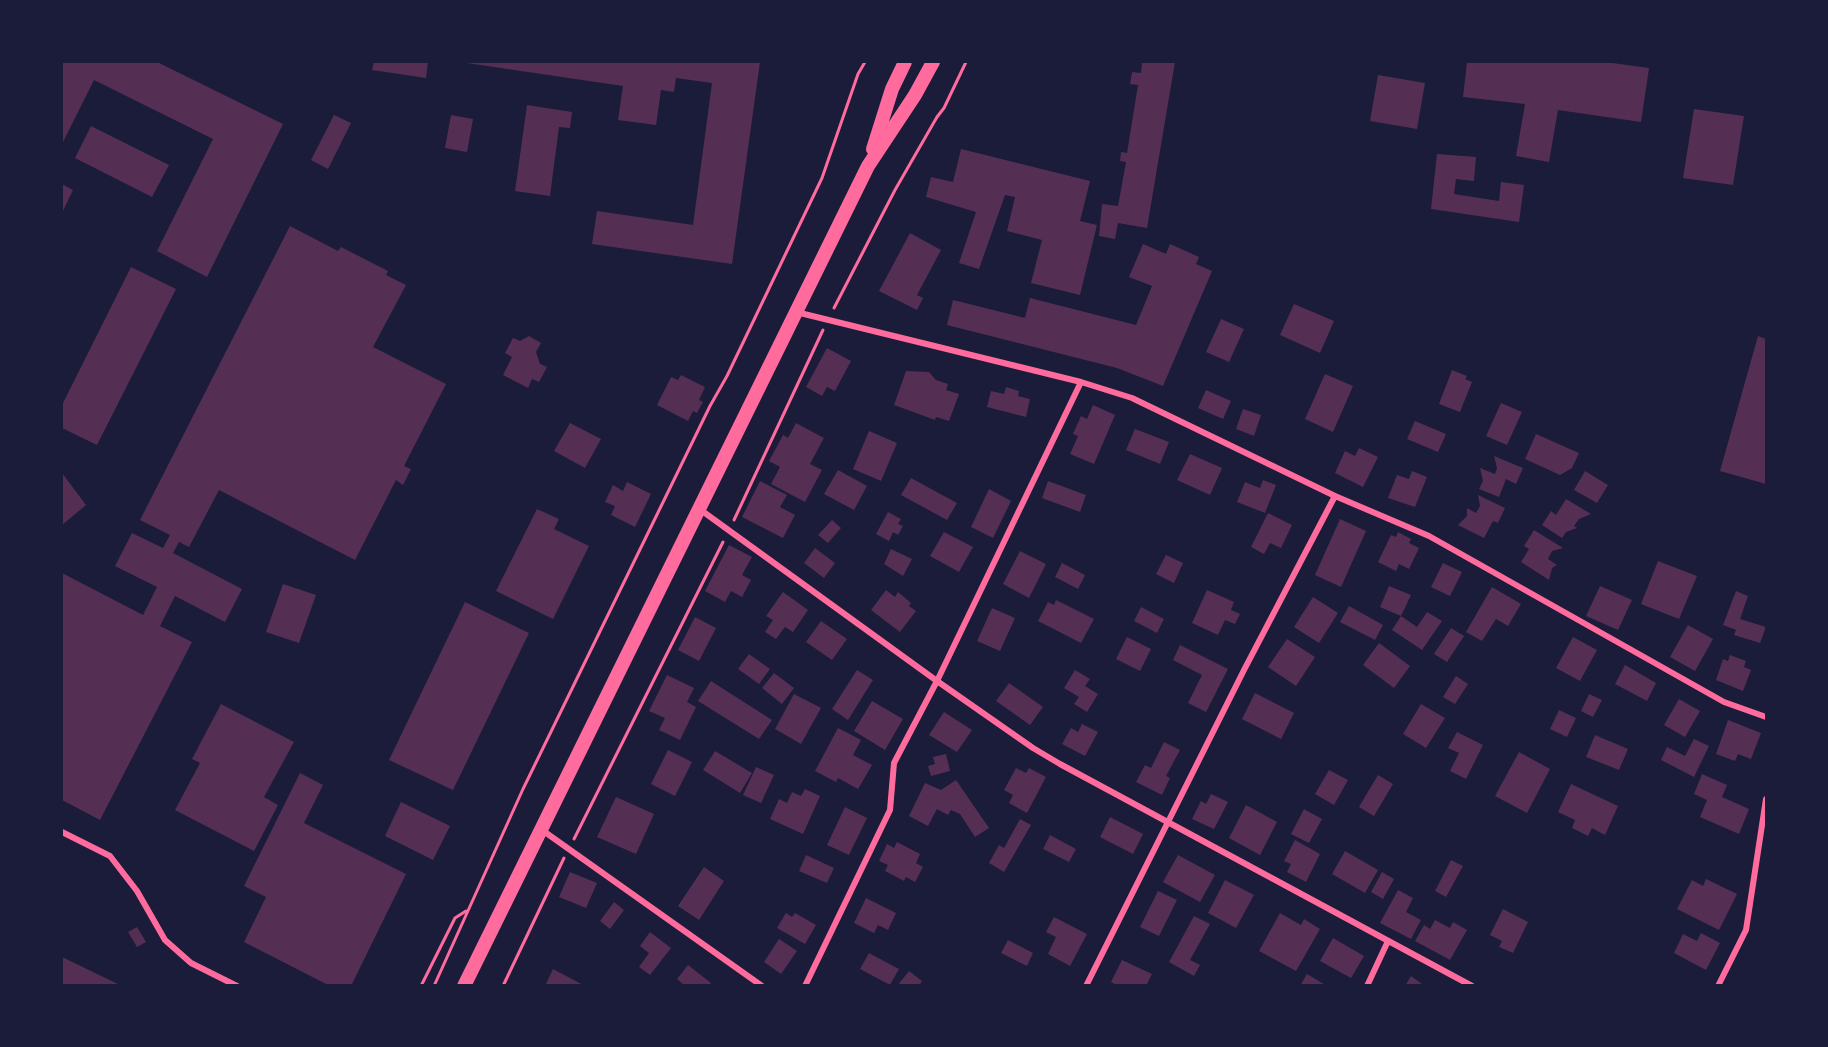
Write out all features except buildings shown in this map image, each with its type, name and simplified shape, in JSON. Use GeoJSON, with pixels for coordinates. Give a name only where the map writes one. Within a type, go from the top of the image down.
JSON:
{"type":"FeatureCollection","features":[{"type":"Feature","properties":{"kind":"main road"},"geometry":{"type":"LineString","coordinates":[[868,166],[892,90],[905,62]]}},
{"type":"Feature","properties":{"kind":"main road"},"geometry":{"type":"LineString","coordinates":[[464,986],[794,311],[868,166],[915,95],[933,62]]}},
{"type":"Feature","properties":{"kind":"street"},"geometry":{"type":"LineString","coordinates":[[794,311],[1082,382],[1132,398],[1335,496],[1429,536],[1724,702],[1767,717]]}},
{"type":"Feature","properties":{"kind":"street"},"geometry":{"type":"LineString","coordinates":[[805,986],[890,810],[894,763],[937,681],[1082,382]]}},
{"type":"Feature","properties":{"kind":"street"},"geometry":{"type":"LineString","coordinates":[[1086,986],[1244,670],[1335,496]]}},
{"type":"Feature","properties":{"kind":"street"},"geometry":{"type":"LineString","coordinates":[[698,508],[937,681],[1060,764],[1472,986]]}},
{"type":"Feature","properties":{"kind":"street"},"geometry":{"type":"LineString","coordinates":[[1718,986],[1746,930],[1767,799]]}},
{"type":"Feature","properties":{"kind":"street"},"geometry":{"type":"LineString","coordinates":[[541,829],[762,986]]}},
{"type":"Feature","properties":{"kind":"street"},"geometry":{"type":"LineString","coordinates":[[62,832],[110,856],[137,891],[165,940],[191,963],[237,986]]}},
{"type":"Feature","properties":{"kind":"street"},"geometry":{"type":"LineString","coordinates":[[1367,986],[1388,941]]}},
{"type":"Feature","properties":{"kind":"path"},"geometry":{"type":"LineString","coordinates":[[434,986],[523,789],[822,178],[858,74],[865,62]]}},
{"type":"Feature","properties":{"kind":"path"},"geometry":{"type":"LineString","coordinates":[[421,986],[455,918],[467,910]]}}]}
